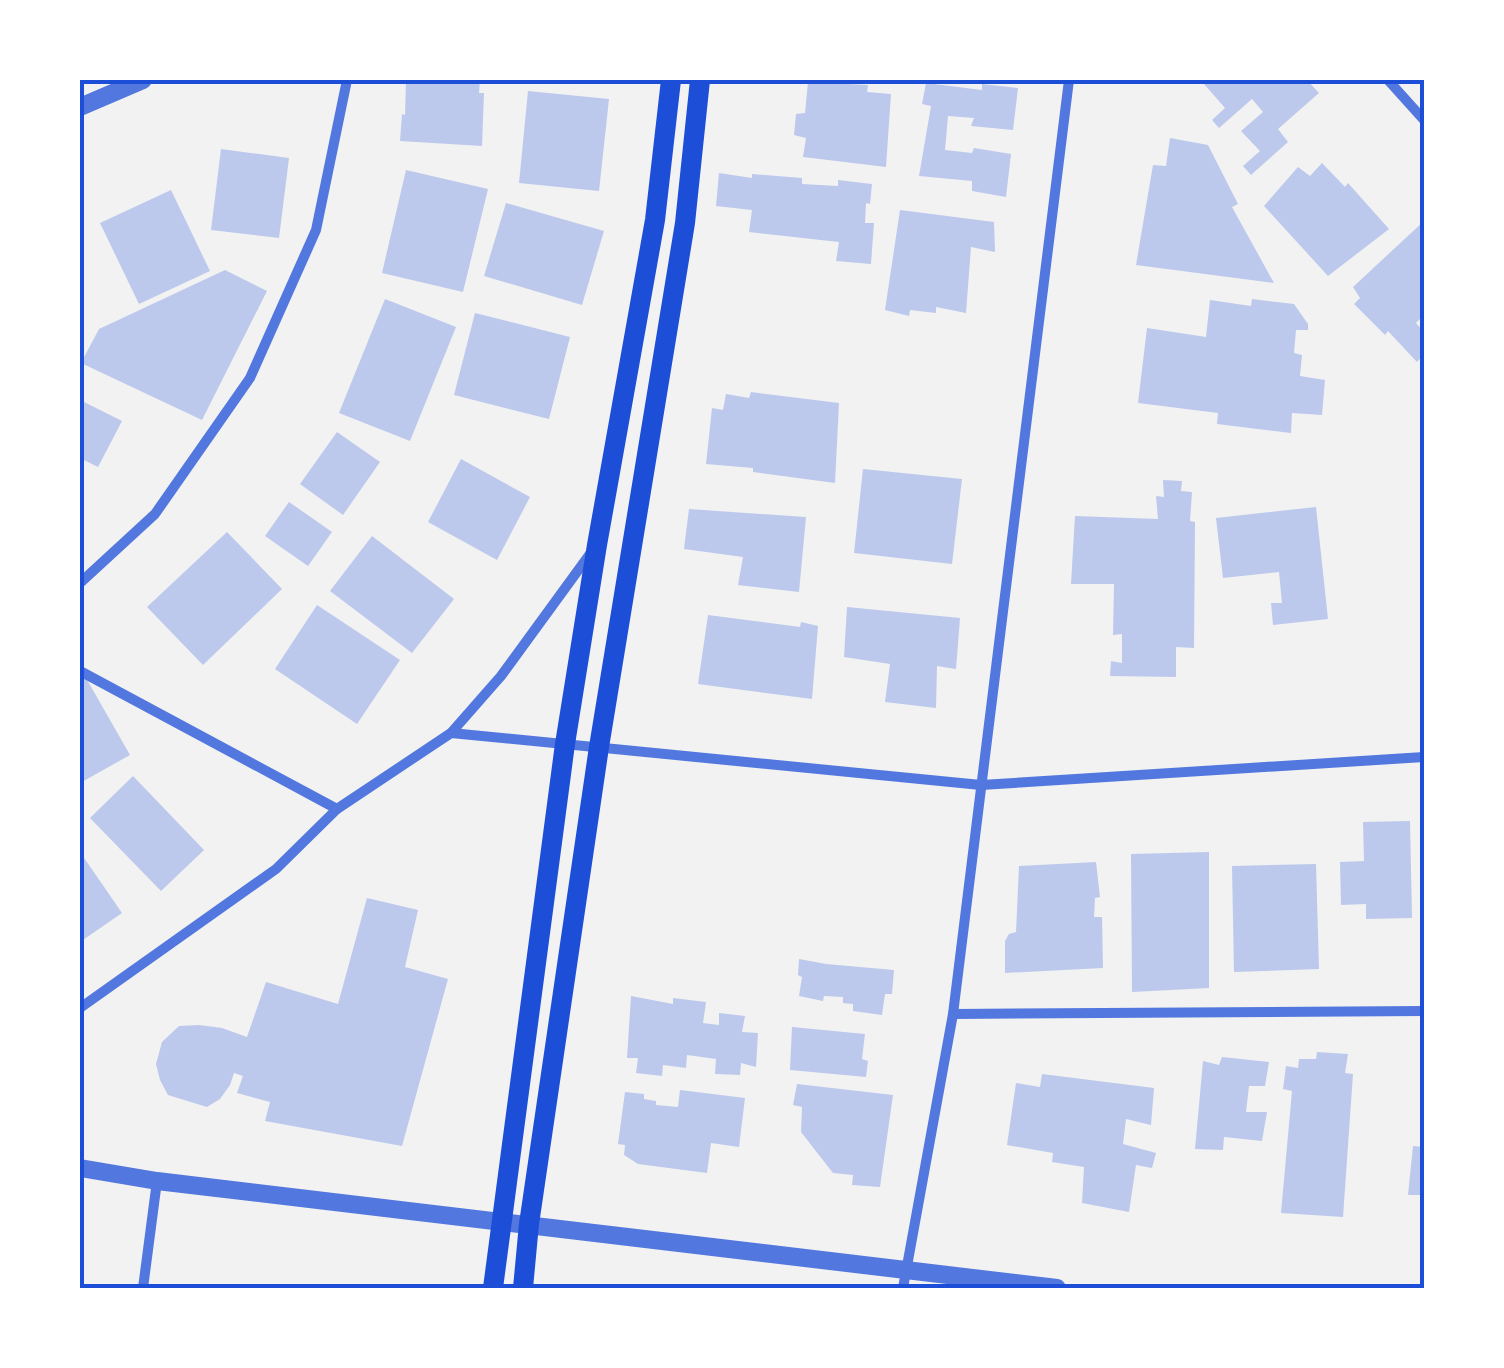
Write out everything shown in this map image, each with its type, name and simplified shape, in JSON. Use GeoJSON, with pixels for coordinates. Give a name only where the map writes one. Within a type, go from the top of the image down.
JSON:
{"type":"FeatureCollection","features":[{"type":"Feature","properties":{"kind":"main road"},"geometry":{"type":"LineString","coordinates":[[492,1288],[565,744],[655,220],[671,80]]}},
{"type":"Feature","properties":{"kind":"main road"},"geometry":{"type":"LineString","coordinates":[[523,1288],[598,746],[685,224],[700,80]]}},
{"type":"Feature","properties":{"kind":"street"},"geometry":{"type":"LineString","coordinates":[[80,107],[144,80]]}},
{"type":"Feature","properties":{"kind":"street"},"geometry":{"type":"LineString","coordinates":[[80,583],[156,514],[250,378],[316,230],[348,80]]}},
{"type":"Feature","properties":{"kind":"street"},"geometry":{"type":"LineString","coordinates":[[904,1279],[953,1014],[1069,80]]}},
{"type":"Feature","properties":{"kind":"street"},"geometry":{"type":"LineString","coordinates":[[1388,80],[1424,120]]}},
{"type":"Feature","properties":{"kind":"street"},"geometry":{"type":"LineString","coordinates":[[80,1008],[276,869],[337,809],[451,732],[501,676],[597,545]]}},
{"type":"Feature","properties":{"kind":"street"},"geometry":{"type":"LineString","coordinates":[[80,671],[337,809]]}},
{"type":"Feature","properties":{"kind":"street"},"geometry":{"type":"LineString","coordinates":[[451,732],[981,785],[1424,756]]}},
{"type":"Feature","properties":{"kind":"street"},"geometry":{"type":"LineString","coordinates":[[953,1014],[1424,1011]]}},
{"type":"Feature","properties":{"kind":"street"},"geometry":{"type":"LineString","coordinates":[[80,1168],[156,1182],[529,1224],[904,1279],[1057,1288]]}},
{"type":"Feature","properties":{"kind":"street"},"geometry":{"type":"LineString","coordinates":[[143,1288],[156,1182]]}},
{"type":"Feature","properties":{"kind":"building"},"geometry":{"type":"Polygon","coordinates":[[[406,80],[480,80],[479,93],[484,93],[482,146],[400,141],[406,80]]]}},
{"type":"Feature","properties":{"kind":"building"},"geometry":{"type":"Polygon","coordinates":[[[1208,80],[1307,80],[1319,93],[1278,129],[1288,142],[1251,175],[1243,166],[1260,151],[1241,131],[1263,112],[1252,99],[1219,128],[1212,120],[1225,108],[1204,84],[1208,80]]]}},
{"type":"Feature","properties":{"kind":"building"},"geometry":{"type":"Polygon","coordinates":[[[808,82],[868,85],[867,92],[891,94],[886,167],[803,157],[806,138],[794,135],[796,114],[805,113],[808,82]]]}},
{"type":"Feature","properties":{"kind":"building"},"geometry":{"type":"Polygon","coordinates":[[[926,83],[982,90],[982,84],[1018,88],[1013,130],[971,126],[974,118],[948,116],[945,150],[972,153],[974,148],[1011,154],[1006,197],[972,191],[972,181],[919,176],[931,106],[922,104],[926,83]]]}},
{"type":"Feature","properties":{"kind":"building"},"geometry":{"type":"Polygon","coordinates":[[[528,91],[609,99],[599,191],[519,183],[528,91]]]}},
{"type":"Feature","properties":{"kind":"building"},"geometry":{"type":"Polygon","coordinates":[[[1170,138],[1208,145],[1238,204],[1232,207],[1274,283],[1136,265],[1153,165],[1166,166],[1170,138]]]}},
{"type":"Feature","properties":{"kind":"building"},"geometry":{"type":"Polygon","coordinates":[[[221,149],[289,158],[279,238],[211,230],[221,149]]]}},
{"type":"Feature","properties":{"kind":"building"},"geometry":{"type":"Polygon","coordinates":[[[1322,163],[1345,187],[1348,183],[1389,229],[1328,276],[1264,206],[1298,167],[1310,176],[1322,163]]]}},
{"type":"Feature","properties":{"kind":"building"},"geometry":{"type":"Polygon","coordinates":[[[406,170],[488,189],[463,292],[382,273],[406,170]]]}},
{"type":"Feature","properties":{"kind":"building"},"geometry":{"type":"Polygon","coordinates":[[[719,173],[752,178],[752,174],[802,178],[802,184],[838,186],[838,180],[872,184],[865,223],[874,223],[871,264],[836,261],[839,242],[749,232],[752,210],[716,206],[719,173]]]}},
{"type":"Feature","properties":{"kind":"building"},"geometry":{"type":"Polygon","coordinates":[[[171,190],[210,271],[139,304],[100,223],[171,190]]]}},
{"type":"Feature","properties":{"kind":"building"},"geometry":{"type":"Polygon","coordinates":[[[506,203],[604,231],[582,305],[484,276],[506,203]]]}},
{"type":"Feature","properties":{"kind":"building"},"geometry":{"type":"Polygon","coordinates":[[[900,210],[994,222],[995,252],[971,247],[966,313],[936,307],[936,313],[910,310],[909,316],[885,310],[900,210]]]}},
{"type":"Feature","properties":{"kind":"building"},"geometry":{"type":"Polygon","coordinates":[[[1424,221],[1424,315],[1416,323],[1424,332],[1424,354],[1417,362],[1388,331],[1385,335],[1354,304],[1360,298],[1353,287],[1424,221]]]}},
{"type":"Feature","properties":{"kind":"building"},"geometry":{"type":"Polygon","coordinates":[[[225,270],[267,291],[202,420],[81,363],[99,329],[225,270]]]}},
{"type":"Feature","properties":{"kind":"building"},"geometry":{"type":"Polygon","coordinates":[[[385,299],[456,327],[410,441],[339,413],[385,299]]]}},
{"type":"Feature","properties":{"kind":"building"},"geometry":{"type":"Polygon","coordinates":[[[1252,299],[1294,304],[1308,324],[1308,330],[1296,330],[1294,353],[1302,355],[1300,376],[1325,380],[1322,415],[1292,413],[1291,433],[1217,424],[1218,413],[1138,403],[1147,328],[1206,337],[1210,300],[1251,306],[1252,299]]]}},
{"type":"Feature","properties":{"kind":"building"},"geometry":{"type":"Polygon","coordinates":[[[475,313],[570,337],[549,419],[454,395],[475,313]]]}},
{"type":"Feature","properties":{"kind":"building"},"geometry":{"type":"Polygon","coordinates":[[[751,392],[839,403],[835,483],[706,464],[712,408],[723,410],[726,394],[749,398],[751,392]]]}},
{"type":"Feature","properties":{"kind":"building"},"geometry":{"type":"Polygon","coordinates":[[[80,400],[122,421],[98,467],[80,458],[80,400]]]}},
{"type":"Feature","properties":{"kind":"building"},"geometry":{"type":"Polygon","coordinates":[[[337,432],[380,462],[343,515],[300,484],[337,432]]]}},
{"type":"Feature","properties":{"kind":"building"},"geometry":{"type":"Polygon","coordinates":[[[461,459],[530,497],[497,560],[428,522],[461,459]]]}},
{"type":"Feature","properties":{"kind":"building"},"geometry":{"type":"Polygon","coordinates":[[[863,469],[962,479],[952,564],[854,553],[863,469]]]}},
{"type":"Feature","properties":{"kind":"building"},"geometry":{"type":"Polygon","coordinates":[[[1163,480],[1182,481],[1181,491],[1192,492],[1194,648],[1176,647],[1176,677],[1110,676],[1111,661],[1122,663],[1122,634],[1113,635],[1114,584],[1071,584],[1075,516],[1158,519],[1156,496],[1164,497],[1163,480]]]}},
{"type":"Feature","properties":{"kind":"building"},"geometry":{"type":"Polygon","coordinates":[[[289,502],[332,532],[308,566],[265,536],[289,502]]]}},
{"type":"Feature","properties":{"kind":"building"},"geometry":{"type":"Polygon","coordinates":[[[1316,507],[1328,619],[1273,625],[1271,603],[1282,603],[1279,572],[1223,578],[1216,518],[1316,507]]]}},
{"type":"Feature","properties":{"kind":"building"},"geometry":{"type":"Polygon","coordinates":[[[689,509],[806,517],[799,592],[738,585],[743,557],[684,549],[689,509]]]}},
{"type":"Feature","properties":{"kind":"building"},"geometry":{"type":"Polygon","coordinates":[[[227,532],[282,589],[203,665],[147,607],[227,532]]]}},
{"type":"Feature","properties":{"kind":"building"},"geometry":{"type":"Polygon","coordinates":[[[372,536],[454,599],[412,653],[330,591],[372,536]]]}},
{"type":"Feature","properties":{"kind":"building"},"geometry":{"type":"Polygon","coordinates":[[[317,605],[400,660],[357,724],[275,669],[317,605]]]}},
{"type":"Feature","properties":{"kind":"building"},"geometry":{"type":"Polygon","coordinates":[[[847,607],[960,618],[956,669],[937,666],[936,708],[885,702],[890,664],[844,657],[847,607]]]}},
{"type":"Feature","properties":{"kind":"building"},"geometry":{"type":"Polygon","coordinates":[[[708,615],[818,626],[812,699],[698,684],[708,615]]]}},
{"type":"Feature","properties":{"kind":"building"},"geometry":{"type":"Polygon","coordinates":[[[86,678],[130,755],[80,783],[80,682],[86,678]]]}},
{"type":"Feature","properties":{"kind":"building"},"geometry":{"type":"Polygon","coordinates":[[[133,776],[204,850],[161,891],[90,818],[133,776]]]}},
{"type":"Feature","properties":{"kind":"building"},"geometry":{"type":"Polygon","coordinates":[[[1410,821],[1412,918],[1366,919],[1366,904],[1341,905],[1340,862],[1364,861],[1363,822],[1410,821]]]}},
{"type":"Feature","properties":{"kind":"building"},"geometry":{"type":"Polygon","coordinates":[[[80,852],[122,913],[80,942],[80,852]]]}},
{"type":"Feature","properties":{"kind":"building"},"geometry":{"type":"Polygon","coordinates":[[[1209,852],[1209,988],[1132,992],[1131,854],[1209,852]]]}},
{"type":"Feature","properties":{"kind":"building"},"geometry":{"type":"Polygon","coordinates":[[[1096,862],[1100,897],[1095,898],[1094,917],[1102,917],[1103,968],[1005,973],[1005,941],[1016,932],[1019,866],[1096,862]]]}},
{"type":"Feature","properties":{"kind":"building"},"geometry":{"type":"Polygon","coordinates":[[[1316,864],[1319,969],[1234,972],[1232,866],[1316,864]]]}},
{"type":"Feature","properties":{"kind":"building"},"geometry":{"type":"Polygon","coordinates":[[[367,898],[418,910],[405,967],[448,979],[402,1146],[265,1121],[270,1102],[237,1093],[243,1076],[234,1073],[220,1099],[207,1107],[168,1095],[156,1064],[162,1042],[179,1026],[222,1028],[247,1037],[266,982],[338,1004],[367,898]]]}},
{"type":"Feature","properties":{"kind":"building"},"geometry":{"type":"Polygon","coordinates":[[[799,959],[894,970],[892,994],[885,994],[882,1015],[853,1011],[853,1004],[843,1003],[843,997],[824,996],[823,1001],[799,996],[799,959]]]}},
{"type":"Feature","properties":{"kind":"building"},"geometry":{"type":"Polygon","coordinates":[[[631,996],[673,1004],[673,998],[706,1002],[703,1023],[719,1025],[719,1013],[745,1016],[742,1032],[758,1033],[756,1067],[741,1063],[740,1075],[715,1074],[716,1059],[687,1055],[686,1068],[663,1065],[662,1076],[636,1073],[638,1058],[627,1058],[631,996]]]}},
{"type":"Feature","properties":{"kind":"building"},"geometry":{"type":"Polygon","coordinates":[[[792,1027],[865,1034],[862,1059],[868,1061],[866,1077],[790,1070],[792,1027]]]}},
{"type":"Feature","properties":{"kind":"building"},"geometry":{"type":"Polygon","coordinates":[[[1317,1052],[1348,1054],[1345,1073],[1353,1074],[1343,1217],[1281,1213],[1292,1091],[1283,1089],[1286,1066],[1298,1068],[1299,1059],[1316,1059],[1317,1052]]]}},
{"type":"Feature","properties":{"kind":"building"},"geometry":{"type":"Polygon","coordinates":[[[1222,1057],[1269,1062],[1265,1086],[1249,1086],[1246,1112],[1267,1112],[1262,1141],[1224,1137],[1223,1150],[1195,1149],[1203,1061],[1219,1065],[1222,1057]]]}},
{"type":"Feature","properties":{"kind":"building"},"geometry":{"type":"Polygon","coordinates":[[[1042,1074],[1154,1088],[1151,1125],[1126,1119],[1123,1144],[1156,1153],[1152,1168],[1136,1165],[1129,1212],[1082,1203],[1084,1167],[1052,1162],[1053,1153],[1007,1145],[1016,1083],[1040,1087],[1042,1074]]]}},
{"type":"Feature","properties":{"kind":"building"},"geometry":{"type":"Polygon","coordinates":[[[797,1084],[893,1095],[880,1187],[852,1185],[853,1175],[833,1173],[801,1132],[802,1107],[793,1105],[797,1084]]]}},
{"type":"Feature","properties":{"kind":"building"},"geometry":{"type":"Polygon","coordinates":[[[680,1090],[745,1098],[739,1147],[711,1143],[707,1173],[638,1164],[624,1155],[625,1145],[618,1144],[625,1092],[644,1094],[644,1099],[656,1101],[656,1105],[678,1107],[680,1090]]]}},
{"type":"Feature","properties":{"kind":"building"},"geometry":{"type":"Polygon","coordinates":[[[1413,1146],[1424,1147],[1424,1195],[1408,1195],[1413,1146]]]}}]}
